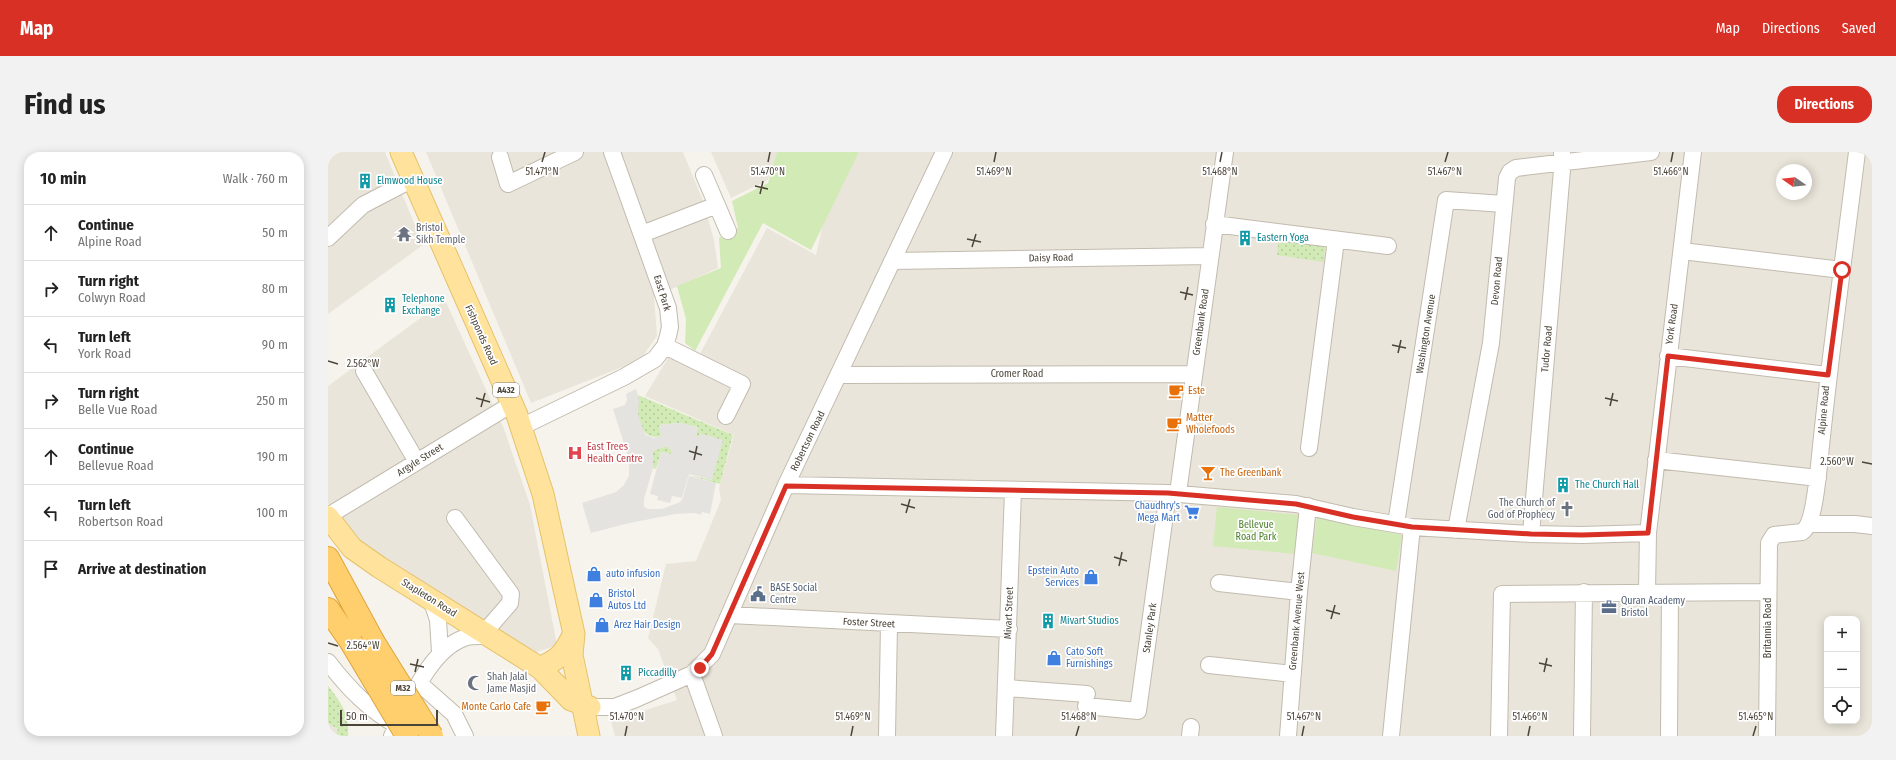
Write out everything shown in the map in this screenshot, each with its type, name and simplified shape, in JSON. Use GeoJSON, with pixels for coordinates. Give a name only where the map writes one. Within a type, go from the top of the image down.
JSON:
{"type":"FeatureCollection","features":[{"type":"Feature","properties":{"kind":"highway","name":"M32"},"geometry":{"type":"LineString","coordinates":[[328,558],[374,641],[432,736]]}},
{"type":"Feature","properties":{"kind":"highway","name":"M32"},"geometry":{"type":"LineString","coordinates":[[328,575],[374,641]]}},
{"type":"Feature","properties":{"kind":"highway","name":"M32"},"geometry":{"type":"LineString","coordinates":[[328,609],[351,642],[399,733]]}},
{"type":"Feature","properties":{"kind":"highway","name":"M32"},"geometry":{"type":"LineString","coordinates":[[328,617],[351,642]]}},
{"type":"Feature","properties":{"kind":"main road","name":"Fishponds Road"},"geometry":{"type":"LineString","coordinates":[[401,152],[512,404],[543,494],[574,637],[581,654],[588,701]]}},
{"type":"Feature","properties":{"kind":"main road","name":"Stapleton Road"},"geometry":{"type":"LineString","coordinates":[[328,517],[352,548],[379,568],[540,668],[567,697],[588,701]]}},
{"type":"Feature","properties":{"kind":"main road"},"geometry":{"type":"LineString","coordinates":[[540,668],[556,661],[566,650],[574,637]]}},
{"type":"Feature","properties":{"kind":"main road","name":"A432"},"geometry":{"type":"LineString","coordinates":[[588,701],[589,736]]}},
{"type":"Feature","properties":{"kind":"main road","name":"A432"},"geometry":{"type":"LineString","coordinates":[[588,701],[600,736]]}},
{"type":"Feature","properties":{"kind":"street"},"geometry":{"type":"LineString","coordinates":[[500,158],[508,184],[576,152]]}},
{"type":"Feature","properties":{"kind":"street","name":"East Park"},"geometry":{"type":"LineString","coordinates":[[520,427],[636,370],[655,359],[665,346],[670,327],[668,308],[612,152]]}},
{"type":"Feature","properties":{"kind":"street","name":"Robertson Road"},"geometry":{"type":"LineString","coordinates":[[588,701],[615,707],[692,674],[712,654],[786,486],[840,375],[892,261],[946,152]]}},
{"type":"Feature","properties":{"kind":"street","name":"Greenbank Road"},"geometry":{"type":"LineString","coordinates":[[1173,493],[1194,374],[1225,152]]}},
{"type":"Feature","properties":{"kind":"street","name":"Devon Road"},"geometry":{"type":"LineString","coordinates":[[1456,530],[1491,342],[1507,178],[1513,170],[1562,157],[1651,152]]}},
{"type":"Feature","properties":{"kind":"street","name":"York Road"},"geometry":{"type":"LineString","coordinates":[[1647,592],[1648,533],[1693,152]]}},
{"type":"Feature","properties":{"kind":"street","name":"Alpine Road"},"geometry":{"type":"LineString","coordinates":[[1809,524],[1818,478],[1828,375],[1857,152]]}},
{"type":"Feature","properties":{"kind":"street","name":"Tudor Road"},"geometry":{"type":"LineString","coordinates":[[1531,534],[1562,157]]}},
{"type":"Feature","properties":{"kind":"street"},"geometry":{"type":"LineString","coordinates":[[704,175],[728,232]]}},
{"type":"Feature","properties":{"kind":"street"},"geometry":{"type":"LineString","coordinates":[[328,238],[363,205],[413,179]]}},
{"type":"Feature","properties":{"kind":"street","name":"Washington Avenue"},"geometry":{"type":"LineString","coordinates":[[1404,526],[1446,200],[1504,204]]}},
{"type":"Feature","properties":{"kind":"street"},"geometry":{"type":"LineString","coordinates":[[642,234],[717,205]]}},
{"type":"Feature","properties":{"kind":"street"},"geometry":{"type":"LineString","coordinates":[[1214,224],[1388,246]]}},
{"type":"Feature","properties":{"kind":"street"},"geometry":{"type":"LineString","coordinates":[[1309,448],[1336,240]]}},
{"type":"Feature","properties":{"kind":"street"},"geometry":{"type":"LineString","coordinates":[[1682,251],[1842,270]]}},
{"type":"Feature","properties":{"kind":"street","name":"Daisy Road"},"geometry":{"type":"LineString","coordinates":[[892,261],[1210,256]]}},
{"type":"Feature","properties":{"kind":"street"},"geometry":{"type":"LineString","coordinates":[[665,346],[742,384],[726,416]]}},
{"type":"Feature","properties":{"kind":"street"},"geometry":{"type":"LineString","coordinates":[[1668,356],[1828,375]]}},
{"type":"Feature","properties":{"kind":"street"},"geometry":{"type":"LineString","coordinates":[[364,371],[417,462]]}},
{"type":"Feature","properties":{"kind":"street","name":"Cromer Road"},"geometry":{"type":"LineString","coordinates":[[840,375],[1194,374]]}},
{"type":"Feature","properties":{"kind":"street","name":"Argyle Street"},"geometry":{"type":"LineString","coordinates":[[328,517],[512,404]]}},
{"type":"Feature","properties":{"kind":"street"},"geometry":{"type":"LineString","coordinates":[[1656,460],[1818,478]]}},
{"type":"Feature","properties":{"kind":"street"},"geometry":{"type":"LineString","coordinates":[[786,486],[1173,493],[1308,506],[1353,517],[1404,526],[1531,534],[1582,535],[1648,533]]}},
{"type":"Feature","properties":{"kind":"street","name":"Mivart Street"},"geometry":{"type":"LineString","coordinates":[[1004,736],[1007,688],[1013,491]]}},
{"type":"Feature","properties":{"kind":"street","name":"Stanley Park"},"geometry":{"type":"LineString","coordinates":[[1007,688],[1086,700],[1138,711],[1173,493]]}},
{"type":"Feature","properties":{"kind":"street","name":"Greenbank Avenue West"},"geometry":{"type":"LineString","coordinates":[[1288,736],[1299,592],[1308,506]]}},
{"type":"Feature","properties":{"kind":"street"},"geometry":{"type":"LineString","coordinates":[[328,662],[362,702],[399,733],[420,684],[440,652],[464,637],[489,636],[510,603],[511,594],[455,518]]}},
{"type":"Feature","properties":{"kind":"street"},"geometry":{"type":"LineString","coordinates":[[1809,524],[1855,524],[1872,526]]}},
{"type":"Feature","properties":{"kind":"street","name":"Britannia Road"},"geometry":{"type":"LineString","coordinates":[[1767,736],[1770,538],[1778,534],[1802,532],[1809,524]]}},
{"type":"Feature","properties":{"kind":"street"},"geometry":{"type":"LineString","coordinates":[[1391,736],[1404,526]]}},
{"type":"Feature","properties":{"kind":"street"},"geometry":{"type":"LineString","coordinates":[[1219,583],[1299,592]]}},
{"type":"Feature","properties":{"kind":"street"},"geometry":{"type":"LineString","coordinates":[[1582,736],[1584,592]]}},
{"type":"Feature","properties":{"kind":"street"},"geometry":{"type":"LineString","coordinates":[[1498,736],[1502,594],[1584,592],[1768,592]]}},
{"type":"Feature","properties":{"kind":"street"},"geometry":{"type":"LineString","coordinates":[[1669,736],[1670,593]]}},
{"type":"Feature","properties":{"kind":"street"},"geometry":{"type":"LineString","coordinates":[[431,599],[438,620],[440,652]]}},
{"type":"Feature","properties":{"kind":"street","name":"Foster Street"},"geometry":{"type":"LineString","coordinates":[[730,615],[1009,629]]}},
{"type":"Feature","properties":{"kind":"street"},"geometry":{"type":"LineString","coordinates":[[887,736],[890,624]]}},
{"type":"Feature","properties":{"kind":"street"},"geometry":{"type":"LineString","coordinates":[[1209,665],[1293,674]]}},
{"type":"Feature","properties":{"kind":"street"},"geometry":{"type":"LineString","coordinates":[[692,674],[714,736]]}},
{"type":"Feature","properties":{"kind":"street"},"geometry":{"type":"LineString","coordinates":[[420,684],[454,714],[465,736]]}},
{"type":"Feature","properties":{"kind":"shaded area"},"geometry":{"type":"Polygon","coordinates":[[[328,152],[385,152],[423,245],[328,314],[328,152]]]}},
{"type":"Feature","properties":{"kind":"shaded area"},"geometry":{"type":"Polygon","coordinates":[[[426,152],[683,152],[703,201],[714,240],[718,268],[654,297],[657,336],[643,356],[630,364],[531,403],[426,152]]]}},
{"type":"Feature","properties":{"kind":"shaded area"},"geometry":{"type":"Polygon","coordinates":[[[711,152],[778,152],[768,180],[731,198],[711,152]]]}},
{"type":"Feature","properties":{"kind":"shaded area"},"geometry":{"type":"Polygon","coordinates":[[[859,152],[1872,152],[1872,736],[615,736],[611,721],[677,700],[658,649],[648,638],[666,564],[696,561],[721,500],[719,488],[734,435],[645,396],[670,355],[693,367],[767,228],[816,255],[823,223],[859,152]]]}},
{"type":"Feature","properties":{"kind":"shaded area"},"geometry":{"type":"Polygon","coordinates":[[[445,300],[504,429],[530,505],[557,645],[534,653],[357,541],[328,503],[328,386],[445,300]]]}},
{"type":"Feature","properties":{"kind":"shaded area"},"geometry":{"type":"Polygon","coordinates":[[[636,389],[639,400],[638,414],[646,435],[654,438],[661,436],[659,425],[679,423],[698,427],[696,436],[699,437],[699,433],[723,440],[712,480],[689,474],[682,498],[672,496],[670,503],[657,500],[658,496],[650,494],[661,452],[671,454],[671,450],[667,446],[653,451],[653,468],[644,499],[644,507],[648,509],[662,509],[680,502],[683,498],[689,476],[716,483],[710,514],[702,512],[701,515],[695,513],[675,514],[625,524],[591,533],[582,503],[616,492],[624,485],[629,476],[629,459],[613,409],[625,405],[627,400],[626,394],[636,389]]]}},
{"type":"Feature","properties":{"kind":"shaded area"},"geometry":{"type":"Polygon","coordinates":[[[328,723],[338,729],[335,736],[328,736],[328,723]]]}},
{"type":"Feature","properties":{"kind":"green space"},"geometry":{"type":"Polygon","coordinates":[[[777,152],[859,152],[811,250],[763,223],[695,351],[685,343],[686,319],[677,286],[721,268],[719,238],[738,228],[732,201],[768,183],[777,152]]]}},
{"type":"Feature","properties":{"kind":"green space"},"geometry":{"type":"Polygon","coordinates":[[[1279,236],[1325,246],[1324,262],[1277,255],[1279,236]]]}},
{"type":"Feature","properties":{"kind":"green space"},"geometry":{"type":"Polygon","coordinates":[[[638,395],[733,435],[720,484],[688,475],[712,480],[699,434],[699,437],[696,436],[698,427],[679,423],[659,425],[662,436],[656,437],[647,434],[639,422],[637,409],[638,395]]]}},
{"type":"Feature","properties":{"kind":"green space"},"geometry":{"type":"Polygon","coordinates":[[[667,446],[671,450],[671,454],[661,452],[656,469],[653,468],[652,452],[667,446]]]}},
{"type":"Feature","properties":{"kind":"green space","name":"Bellevue Road Park"},"geometry":{"type":"Polygon","coordinates":[[[1217,507],[1299,515],[1295,554],[1213,546],[1217,507]]]}},
{"type":"Feature","properties":{"kind":"green space"},"geometry":{"type":"Polygon","coordinates":[[[1317,517],[1402,535],[1396,571],[1312,553],[1317,517]]]}},
{"type":"Feature","properties":{"kind":"green space"},"geometry":{"type":"Polygon","coordinates":[[[328,686],[344,709],[348,722],[348,736],[335,736],[338,729],[328,723],[328,686]]]}},
{"type":"Feature","properties":{"kind":"place","name":"Elmwood House"},"geometry":{"type":"Point","coordinates":[365,181]}},
{"type":"Feature","properties":{"kind":"place","name":"Bristol Sikh Temple"},"geometry":{"type":"Point","coordinates":[404,234]}},
{"type":"Feature","properties":{"kind":"place","name":"Eastern Yoga"},"geometry":{"type":"Point","coordinates":[1245,238]}},
{"type":"Feature","properties":{"kind":"place","name":"Telephone Exchange"},"geometry":{"type":"Point","coordinates":[390,305]}},
{"type":"Feature","properties":{"kind":"place","name":"Este"},"geometry":{"type":"Point","coordinates":[1176,391]}},
{"type":"Feature","properties":{"kind":"place","name":"Matter Wholefoods"},"geometry":{"type":"Point","coordinates":[1174,424]}},
{"type":"Feature","properties":{"kind":"place","name":"East Trees Health Centre"},"geometry":{"type":"Point","coordinates":[575,453]}},
{"type":"Feature","properties":{"kind":"place","name":"The Greenbank"},"geometry":{"type":"Point","coordinates":[1208,473]}},
{"type":"Feature","properties":{"kind":"place","name":"The Church Hall"},"geometry":{"type":"Point","coordinates":[1563,485]}},
{"type":"Feature","properties":{"kind":"place","name":"The Church of God of Prophecy"},"geometry":{"type":"Point","coordinates":[1567,509]}},
{"type":"Feature","properties":{"kind":"place","name":"Chaudhry's Mega Mart"},"geometry":{"type":"Point","coordinates":[1192,512]}},
{"type":"Feature","properties":{"kind":"place","name":"auto infusion"},"geometry":{"type":"Point","coordinates":[594,574]}},
{"type":"Feature","properties":{"kind":"place","name":"Epstein Auto Services"},"geometry":{"type":"Point","coordinates":[1091,577]}},
{"type":"Feature","properties":{"kind":"place","name":"BASE Social Centre"},"geometry":{"type":"Point","coordinates":[758,594]}},
{"type":"Feature","properties":{"kind":"place","name":"Bristol Autos Ltd"},"geometry":{"type":"Point","coordinates":[596,600]}},
{"type":"Feature","properties":{"kind":"place","name":"Quran Academy Bristol"},"geometry":{"type":"Point","coordinates":[1609,607]}},
{"type":"Feature","properties":{"kind":"place","name":"Mivart Studios"},"geometry":{"type":"Point","coordinates":[1048,621]}},
{"type":"Feature","properties":{"kind":"place","name":"Arez Hair Design"},"geometry":{"type":"Point","coordinates":[602,625]}},
{"type":"Feature","properties":{"kind":"place","name":"Cato Soft Furnishings"},"geometry":{"type":"Point","coordinates":[1054,658]}},
{"type":"Feature","properties":{"kind":"place","name":"Piccadilly"},"geometry":{"type":"Point","coordinates":[626,673]}},
{"type":"Feature","properties":{"kind":"place","name":"Shah Jalal Jame Masjid"},"geometry":{"type":"Point","coordinates":[475,683]}},
{"type":"Feature","properties":{"kind":"place","name":"Monte Carlo Cafe"},"geometry":{"type":"Point","coordinates":[543,707]}},
{"type":"Feature","properties":{"kind":"route"},"geometry":{"type":"LineString","coordinates":[[700,668],[712,654],[786,486],[1178,493],[1296,504],[1353,517],[1412,527],[1488,533],[1582,535],[1648,533],[1668,356],[1828,375],[1842,270]]}}]}
